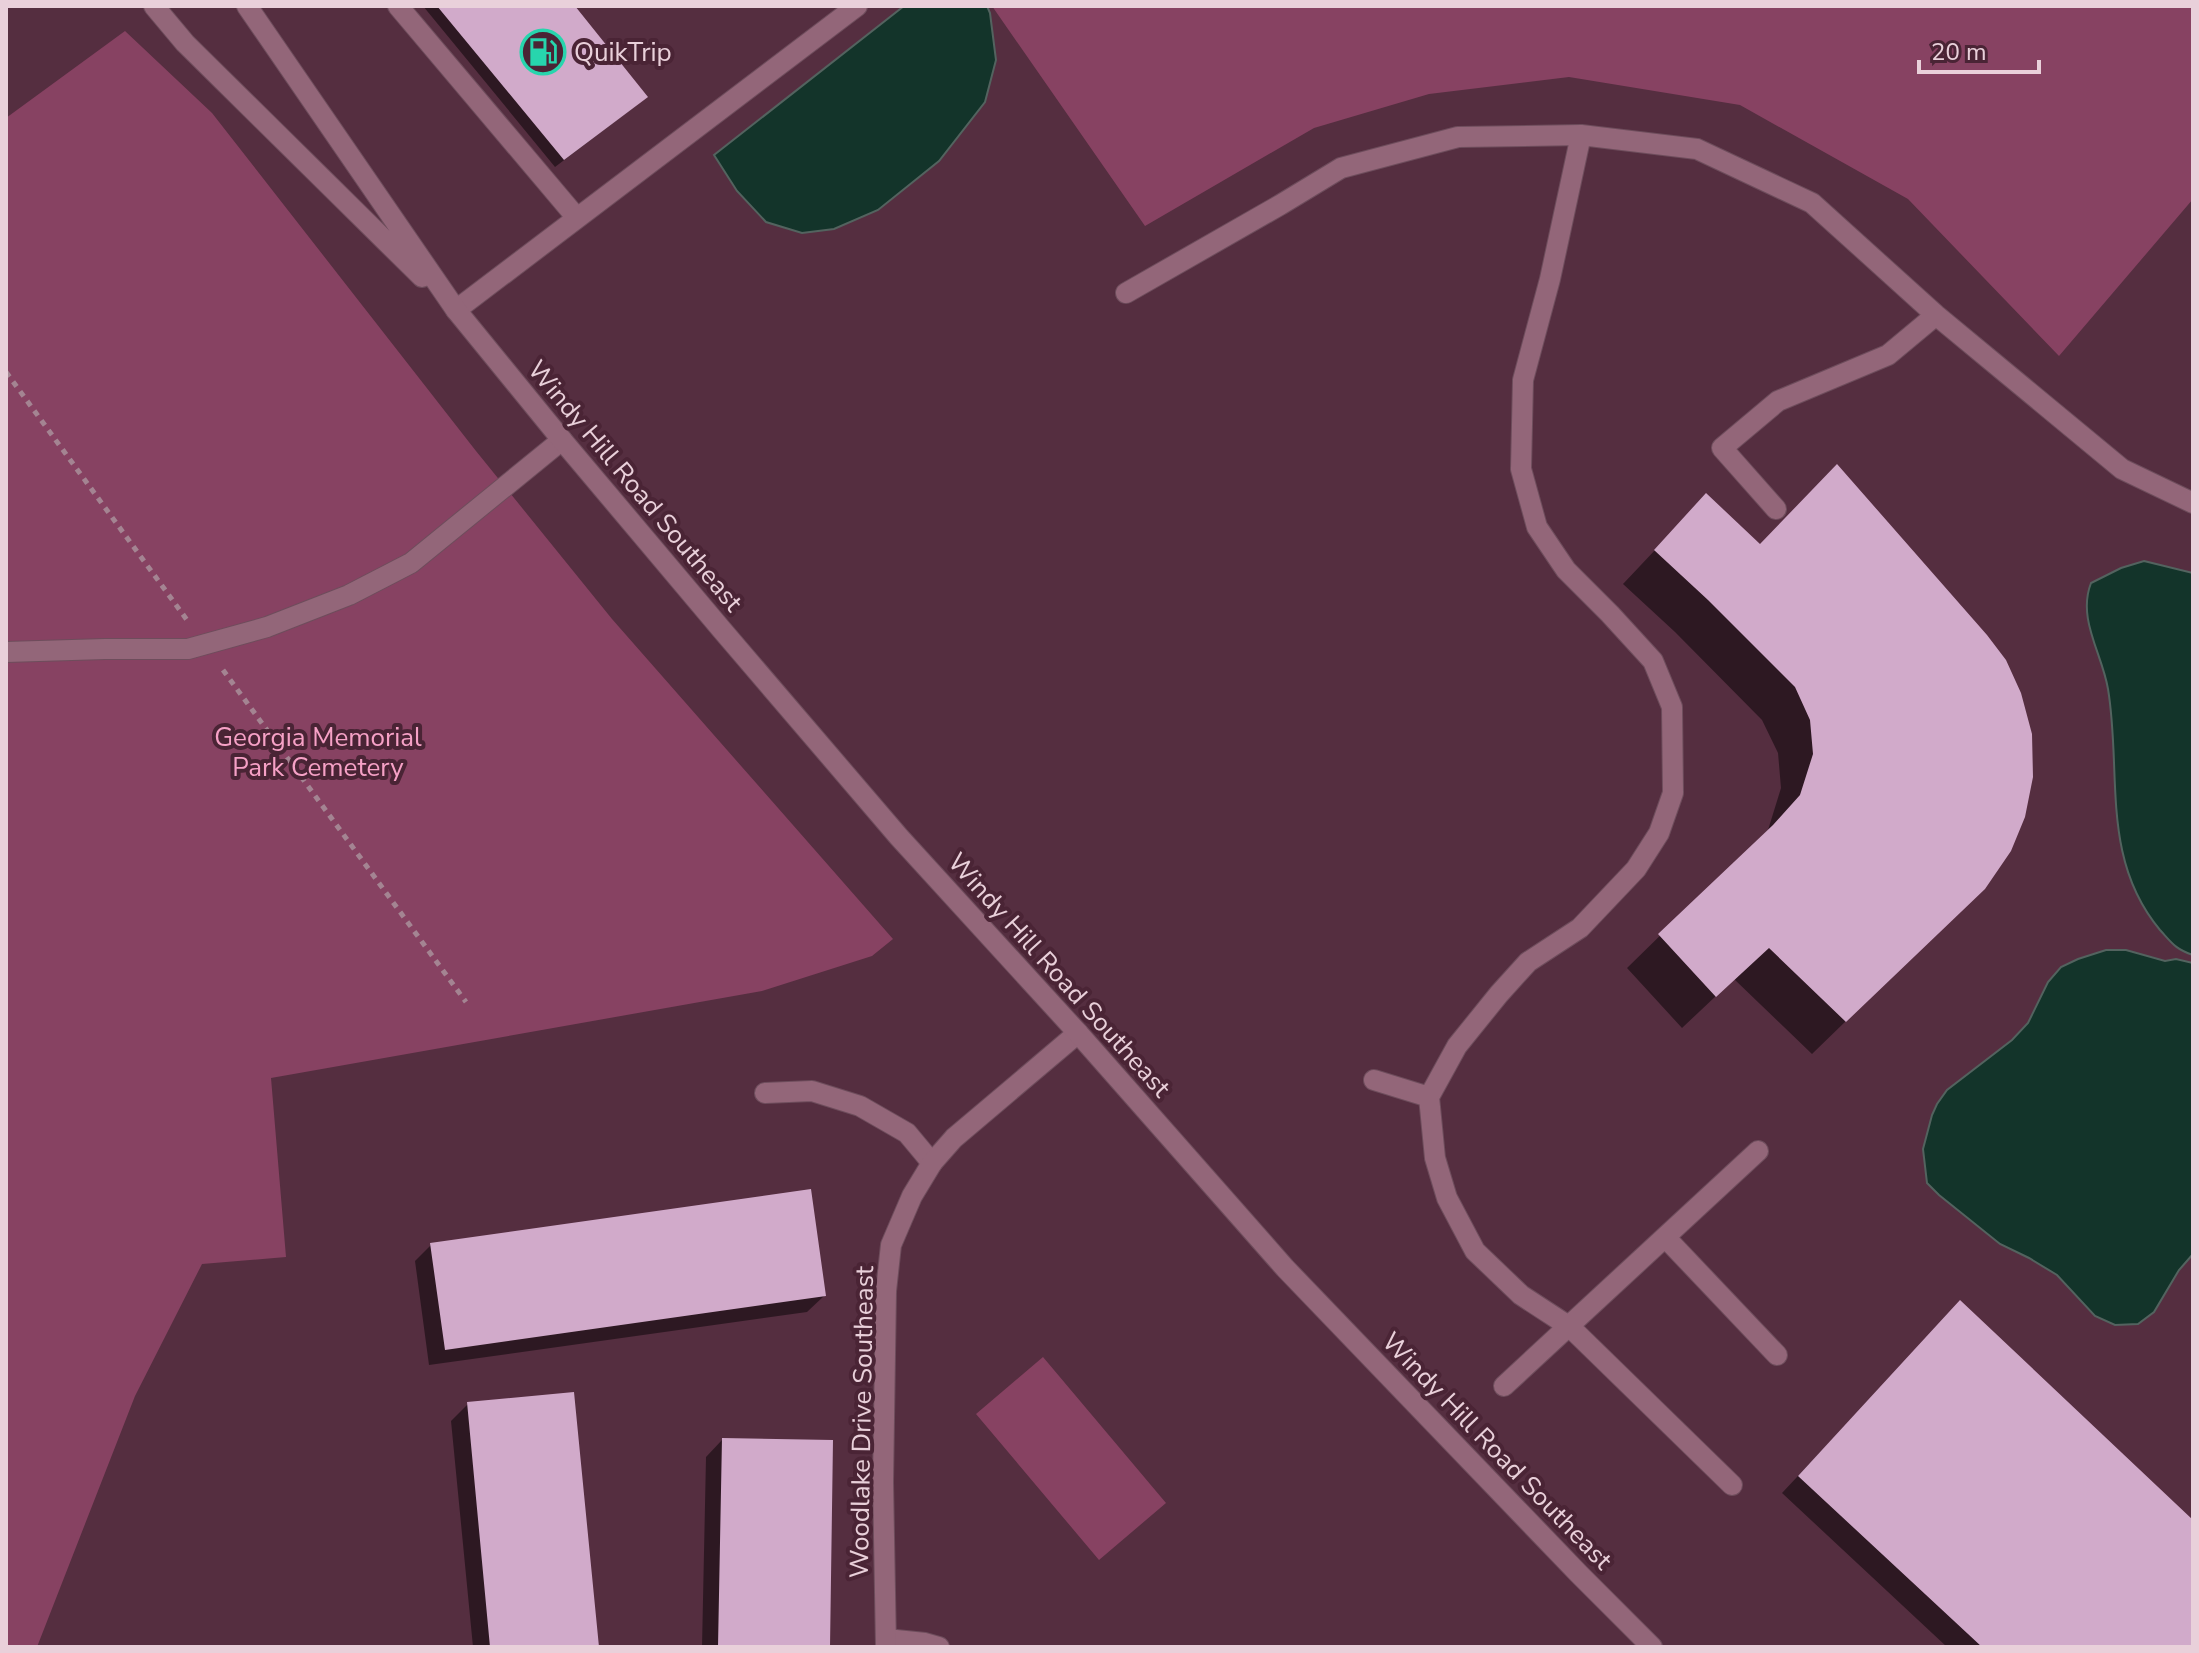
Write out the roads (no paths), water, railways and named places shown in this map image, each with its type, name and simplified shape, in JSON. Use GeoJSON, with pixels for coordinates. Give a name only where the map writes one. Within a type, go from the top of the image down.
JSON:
{"type":"FeatureCollection","features":[{"type":"Feature","properties":{"kind":"main road","name":"Windy Hill Road Southeast"},"geometry":{"type":"LineString","coordinates":[[154,6],[185,43],[456,310]]}},
{"type":"Feature","properties":{"kind":"main road","name":"Windy Hill Road Southeast"},"geometry":{"type":"LineString","coordinates":[[247,6],[456,310],[562,440],[899,837],[1078,1033],[1285,1268],[1652,1647]]}},
{"type":"Feature","properties":{"kind":"main road"},"geometry":{"type":"LineString","coordinates":[[398,6],[577,218]]}},
{"type":"Feature","properties":{"kind":"main road"},"geometry":{"type":"LineString","coordinates":[[456,310],[857,6]]}},
{"type":"Feature","properties":{"kind":"main road"},"geometry":{"type":"LineString","coordinates":[[1581,135],[1550,279],[1523,380],[1521,469],[1537,527],[1566,570],[1653,661],[1672,707],[1673,793],[1659,833],[1636,869],[1580,928],[1528,962],[1457,1046],[1429,1097],[1435,1158],[1447,1198],[1475,1251],[1521,1295],[1570,1327],[1732,1485]]}},
{"type":"Feature","properties":{"kind":"main road"},"geometry":{"type":"LineString","coordinates":[[1126,293],[1341,168],[1458,137],[1581,135],[1697,149],[1812,203],[1936,315],[2122,469],[2193,503]]}},
{"type":"Feature","properties":{"kind":"main road"},"geometry":{"type":"LineString","coordinates":[[1776,509],[1722,448],[1778,401],[1888,355],[1936,315]]}},
{"type":"Feature","properties":{"kind":"main road"},"geometry":{"type":"LineString","coordinates":[[6,652],[188,649],[267,627],[349,595],[411,563],[562,440]]}},
{"type":"Feature","properties":{"kind":"main road","name":"Woodlake Drive Southeast"},"geometry":{"type":"LineString","coordinates":[[886,1643],[883,1482],[886,1291],[891,1245],[912,1196],[932,1163],[954,1138],[1078,1033]]}},
{"type":"Feature","properties":{"kind":"main road"},"geometry":{"type":"LineString","coordinates":[[1374,1080],[1429,1097]]}},
{"type":"Feature","properties":{"kind":"main road"},"geometry":{"type":"LineString","coordinates":[[765,1093],[812,1091],[860,1106],[907,1133],[932,1163]]}},
{"type":"Feature","properties":{"kind":"main road"},"geometry":{"type":"LineString","coordinates":[[1504,1386],[1758,1151]]}},
{"type":"Feature","properties":{"kind":"main road"},"geometry":{"type":"LineString","coordinates":[[1665,1237],[1777,1355]]}},
{"type":"Feature","properties":{"kind":"main road"},"geometry":{"type":"LineString","coordinates":[[886,1643],[925,1643],[939,1647]]}},
{"type":"Feature","properties":{"kind":"place","name":"QuikTrip"},"geometry":{"type":"Point","coordinates":[543,52]}},
{"type":"Feature","properties":{"kind":"park label","name":"Georgia Memorial Park Cemetery"},"geometry":{"type":"Point","coordinates":[318,752]}}]}
